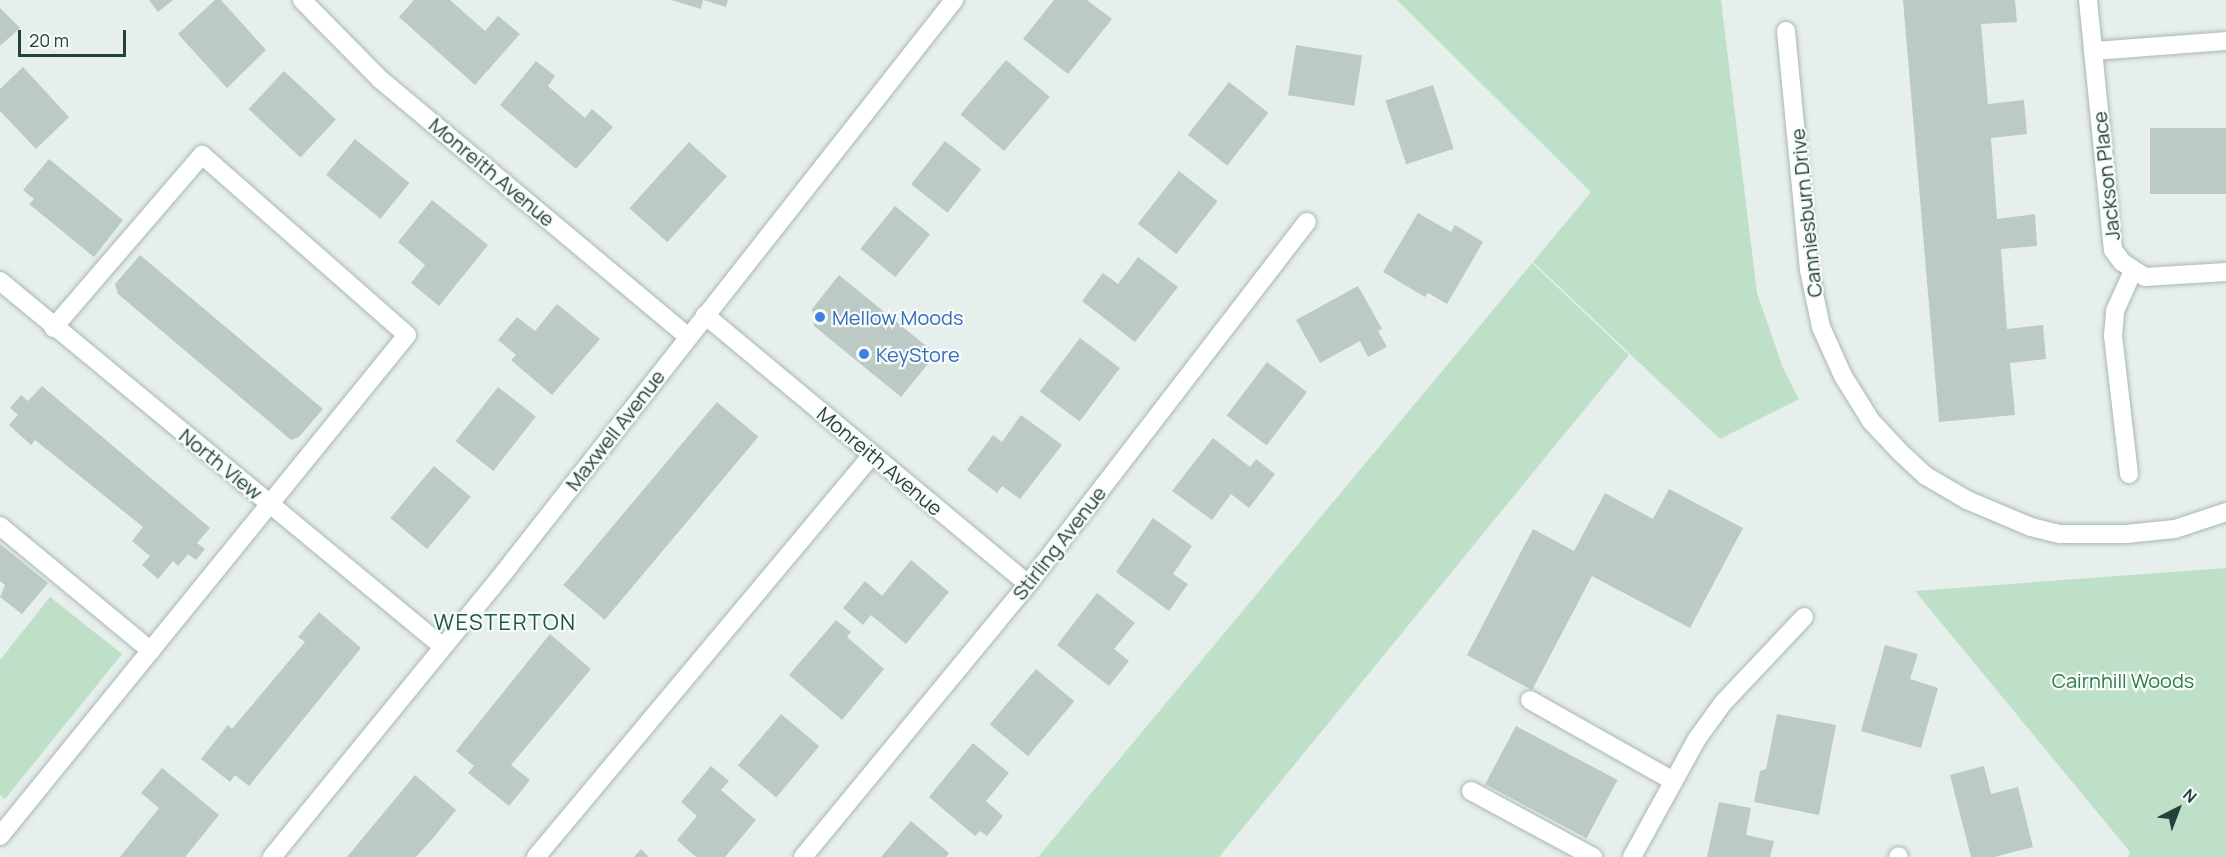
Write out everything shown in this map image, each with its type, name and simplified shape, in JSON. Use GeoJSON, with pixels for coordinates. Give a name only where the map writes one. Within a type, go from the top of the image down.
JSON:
{"type":"FeatureCollection","features":[{"type":"Feature","properties":{"kind":"street","name":"Monreith Avenue"},"geometry":{"type":"LineString","coordinates":[[302,0],[381,80],[688,337]]}},
{"type":"Feature","properties":{"kind":"street","name":"Maxwell Avenue"},"geometry":{"type":"LineString","coordinates":[[272,857],[954,0]]}},
{"type":"Feature","properties":{"kind":"street","name":"Jackson Place"},"geometry":{"type":"LineString","coordinates":[[2088,0],[2109,230],[2114,250],[2133,271]]}},
{"type":"Feature","properties":{"kind":"street","name":"Canniesburn Drive"},"geometry":{"type":"LineString","coordinates":[[1786,31],[1809,270],[1821,327],[1843,376],[1878,429],[1926,476],[1967,500],[2031,527],[2060,534],[2126,534],[2175,529],[2226,512]]}},
{"type":"Feature","properties":{"kind":"street"},"geometry":{"type":"LineString","coordinates":[[2093,51],[2226,41]]}},
{"type":"Feature","properties":{"kind":"street"},"geometry":{"type":"LineString","coordinates":[[0,836],[407,335],[202,155],[53,328]]}},
{"type":"Feature","properties":{"kind":"street","name":"Stirling Avenue"},"geometry":{"type":"LineString","coordinates":[[803,857],[1028,584],[1307,222]]}},
{"type":"Feature","properties":{"kind":"street"},"geometry":{"type":"LineString","coordinates":[[2129,474],[2113,336],[2115,311],[2133,271],[2145,277],[2226,272]]}},
{"type":"Feature","properties":{"kind":"street","name":"North View"},"geometry":{"type":"LineString","coordinates":[[0,281],[53,328],[442,646]]}},
{"type":"Feature","properties":{"kind":"street","name":"Monreith Avenue"},"geometry":{"type":"LineString","coordinates":[[705,315],[1028,584]]}},
{"type":"Feature","properties":{"kind":"street"},"geometry":{"type":"LineString","coordinates":[[536,857],[872,455]]}},
{"type":"Feature","properties":{"kind":"street"},"geometry":{"type":"LineString","coordinates":[[0,526],[151,651]]}},
{"type":"Feature","properties":{"kind":"street"},"geometry":{"type":"LineString","coordinates":[[1632,857],[1673,781],[1723,703],[1804,617]]}},
{"type":"Feature","properties":{"kind":"street"},"geometry":{"type":"LineString","coordinates":[[1530,700],[1673,781]]}},
{"type":"Feature","properties":{"kind":"street"},"geometry":{"type":"LineString","coordinates":[[1471,791],[1593,857]]}},
{"type":"Feature","properties":{"kind":"green space"},"geometry":{"type":"Polygon","coordinates":[[[1397,0],[1721,0],[1757,293],[1783,368],[1799,399],[1720,439],[1533,262],[1591,192],[1397,0]]]}},
{"type":"Feature","properties":{"kind":"green space"},"geometry":{"type":"Polygon","coordinates":[[[1532,263],[1629,355],[1219,857],[1038,857],[1532,263]]]}},
{"type":"Feature","properties":{"kind":"green space","name":"Cairnhill Woods"},"geometry":{"type":"Polygon","coordinates":[[[2226,568],[2226,857],[2128,857],[2130,852],[1915,591],[2226,568]]]}},
{"type":"Feature","properties":{"kind":"green space"},"geometry":{"type":"Polygon","coordinates":[[[50,597],[122,654],[5,799],[0,795],[0,660],[50,597]]]}},
{"type":"Feature","properties":{"kind":"building"},"geometry":{"type":"Polygon","coordinates":[[[149,0],[173,0],[158,12],[149,0]]]}},
{"type":"Feature","properties":{"kind":"building"},"geometry":{"type":"Polygon","coordinates":[[[215,0],[221,0],[266,50],[227,88],[178,34],[215,0]]]}},
{"type":"Feature","properties":{"kind":"building"},"geometry":{"type":"Polygon","coordinates":[[[414,0],[450,0],[485,31],[498,16],[520,34],[475,85],[399,17],[414,0]]]}},
{"type":"Feature","properties":{"kind":"building"},"geometry":{"type":"Polygon","coordinates":[[[671,0],[703,0],[701,9],[671,0]]]}},
{"type":"Feature","properties":{"kind":"building"},"geometry":{"type":"Polygon","coordinates":[[[703,0],[728,0],[726,7],[703,0]]]}},
{"type":"Feature","properties":{"kind":"building"},"geometry":{"type":"Polygon","coordinates":[[[1054,0],[1087,0],[1112,19],[1068,74],[1023,39],[1054,0]]]}},
{"type":"Feature","properties":{"kind":"building"},"geometry":{"type":"Polygon","coordinates":[[[1903,0],[2015,0],[2017,22],[1981,24],[1988,104],[2024,100],[2027,134],[1991,138],[1997,219],[2035,214],[2037,246],[2001,249],[2007,329],[2043,325],[2046,359],[2010,363],[2015,415],[1939,422],[1903,0]]]}},
{"type":"Feature","properties":{"kind":"building"},"geometry":{"type":"Polygon","coordinates":[[[0,8],[20,28],[0,46],[0,8]]]}},
{"type":"Feature","properties":{"kind":"building"},"geometry":{"type":"Polygon","coordinates":[[[1296,45],[1362,55],[1354,106],[1288,95],[1296,45]]]}},
{"type":"Feature","properties":{"kind":"building"},"geometry":{"type":"Polygon","coordinates":[[[1006,60],[1050,97],[1004,151],[960,114],[1006,60]]]}},
{"type":"Feature","properties":{"kind":"building"},"geometry":{"type":"Polygon","coordinates":[[[536,61],[555,76],[548,86],[585,118],[592,109],[613,127],[576,169],[500,105],[536,61]]]}},
{"type":"Feature","properties":{"kind":"building"},"geometry":{"type":"Polygon","coordinates":[[[23,67],[69,117],[36,149],[0,111],[0,89],[23,67]]]}},
{"type":"Feature","properties":{"kind":"building"},"geometry":{"type":"Polygon","coordinates":[[[284,71],[336,119],[300,157],[249,109],[284,71]]]}},
{"type":"Feature","properties":{"kind":"building"},"geometry":{"type":"Polygon","coordinates":[[[1229,82],[1268,113],[1227,166],[1188,135],[1229,82]]]}},
{"type":"Feature","properties":{"kind":"building"},"geometry":{"type":"Polygon","coordinates":[[[1433,85],[1454,149],[1406,164],[1385,100],[1433,85]]]}},
{"type":"Feature","properties":{"kind":"building"},"geometry":{"type":"Polygon","coordinates":[[[2150,128],[2226,128],[2226,194],[2150,194],[2150,128]]]}},
{"type":"Feature","properties":{"kind":"building"},"geometry":{"type":"Polygon","coordinates":[[[355,139],[409,183],[380,219],[326,175],[355,139]]]}},
{"type":"Feature","properties":{"kind":"building"},"geometry":{"type":"Polygon","coordinates":[[[945,141],[981,169],[947,213],[911,184],[945,141]]]}},
{"type":"Feature","properties":{"kind":"building"},"geometry":{"type":"Polygon","coordinates":[[[689,142],[727,176],[667,242],[629,208],[689,142]]]}},
{"type":"Feature","properties":{"kind":"building"},"geometry":{"type":"Polygon","coordinates":[[[49,159],[123,220],[94,257],[29,204],[34,199],[23,190],[49,159]]]}},
{"type":"Feature","properties":{"kind":"building"},"geometry":{"type":"Polygon","coordinates":[[[1179,171],[1218,201],[1176,254],[1138,224],[1179,171]]]}},
{"type":"Feature","properties":{"kind":"building"},"geometry":{"type":"Polygon","coordinates":[[[432,200],[488,245],[439,306],[411,283],[425,265],[398,242],[432,200]]]}},
{"type":"Feature","properties":{"kind":"building"},"geometry":{"type":"Polygon","coordinates":[[[895,206],[930,234],[895,277],[860,249],[895,206]]]}},
{"type":"Feature","properties":{"kind":"building"},"geometry":{"type":"Polygon","coordinates":[[[1418,213],[1451,232],[1455,225],[1483,242],[1447,304],[1428,293],[1425,297],[1383,272],[1418,213]]]}},
{"type":"Feature","properties":{"kind":"building"},"geometry":{"type":"Polygon","coordinates":[[[140,255],[323,409],[299,437],[291,440],[118,294],[115,284],[140,255]]]}},
{"type":"Feature","properties":{"kind":"building"},"geometry":{"type":"Polygon","coordinates":[[[1138,257],[1178,287],[1135,342],[1082,301],[1103,273],[1118,284],[1138,257]]]}},
{"type":"Feature","properties":{"kind":"building"},"geometry":{"type":"Polygon","coordinates":[[[839,275],[936,354],[901,397],[814,326],[812,309],[839,275]]]}},
{"type":"Feature","properties":{"kind":"building"},"geometry":{"type":"Polygon","coordinates":[[[1358,286],[1382,329],[1378,331],[1387,347],[1368,357],[1360,341],[1320,363],[1296,320],[1358,286]]]}},
{"type":"Feature","properties":{"kind":"building"},"geometry":{"type":"Polygon","coordinates":[[[557,304],[600,339],[552,395],[511,360],[516,355],[498,340],[517,317],[535,331],[557,304]]]}},
{"type":"Feature","properties":{"kind":"building"},"geometry":{"type":"Polygon","coordinates":[[[1080,338],[1120,368],[1080,422],[1040,392],[1080,338]]]}},
{"type":"Feature","properties":{"kind":"building"},"geometry":{"type":"Polygon","coordinates":[[[1267,362],[1307,392],[1267,446],[1227,416],[1267,362]]]}},
{"type":"Feature","properties":{"kind":"building"},"geometry":{"type":"Polygon","coordinates":[[[42,386],[210,528],[197,543],[205,549],[196,560],[188,554],[178,566],[173,561],[158,579],[142,565],[150,556],[132,541],[143,527],[35,440],[31,445],[9,425],[18,415],[10,408],[21,395],[28,401],[42,386]]]}},
{"type":"Feature","properties":{"kind":"building"},"geometry":{"type":"Polygon","coordinates":[[[498,387],[536,417],[493,471],[456,441],[498,387]]]}},
{"type":"Feature","properties":{"kind":"building"},"geometry":{"type":"Polygon","coordinates":[[[717,402],[758,437],[605,620],[563,585],[717,402]]]}},
{"type":"Feature","properties":{"kind":"building"},"geometry":{"type":"Polygon","coordinates":[[[1021,415],[1062,445],[1020,499],[1002,486],[997,493],[967,470],[993,435],[1002,442],[1021,415]]]}},
{"type":"Feature","properties":{"kind":"building"},"geometry":{"type":"Polygon","coordinates":[[[1213,438],[1250,467],[1256,459],[1275,474],[1249,508],[1231,494],[1212,520],[1172,491],[1213,438]]]}},
{"type":"Feature","properties":{"kind":"building"},"geometry":{"type":"Polygon","coordinates":[[[434,466],[471,497],[427,549],[390,518],[434,466]]]}},
{"type":"Feature","properties":{"kind":"building"},"geometry":{"type":"Polygon","coordinates":[[[1669,489],[1743,528],[1690,628],[1592,576],[1532,690],[1467,655],[1533,529],[1574,551],[1605,493],[1653,519],[1669,489]]]}},
{"type":"Feature","properties":{"kind":"building"},"geometry":{"type":"Polygon","coordinates":[[[1153,518],[1192,546],[1173,574],[1188,584],[1169,611],[1116,572],[1153,518]]]}},
{"type":"Feature","properties":{"kind":"building"},"geometry":{"type":"Polygon","coordinates":[[[0,544],[48,583],[22,614],[0,597],[5,585],[0,581],[0,544]]]}},
{"type":"Feature","properties":{"kind":"building"},"geometry":{"type":"Polygon","coordinates":[[[911,560],[949,592],[906,644],[871,615],[863,625],[843,608],[865,581],[882,596],[911,560]]]}},
{"type":"Feature","properties":{"kind":"building"},"geometry":{"type":"Polygon","coordinates":[[[1097,593],[1135,623],[1114,649],[1129,661],[1109,686],[1057,645],[1097,593]]]}},
{"type":"Feature","properties":{"kind":"building"},"geometry":{"type":"Polygon","coordinates":[[[319,612],[361,648],[249,786],[235,775],[230,782],[201,759],[228,725],[232,729],[305,642],[298,637],[319,612]]]}},
{"type":"Feature","properties":{"kind":"building"},"geometry":{"type":"Polygon","coordinates":[[[836,620],[851,632],[847,637],[884,669],[842,720],[789,675],[836,620]]]}},
{"type":"Feature","properties":{"kind":"building"},"geometry":{"type":"Polygon","coordinates":[[[550,634],[591,669],[511,765],[530,780],[509,806],[468,773],[474,766],[456,751],[550,634]]]}},
{"type":"Feature","properties":{"kind":"building"},"geometry":{"type":"Polygon","coordinates":[[[1885,645],[1918,654],[1910,679],[1938,688],[1921,748],[1861,731],[1885,645]]]}},
{"type":"Feature","properties":{"kind":"building"},"geometry":{"type":"Polygon","coordinates":[[[1036,669],[1074,701],[1028,756],[990,724],[1036,669]]]}},
{"type":"Feature","properties":{"kind":"building"},"geometry":{"type":"Polygon","coordinates":[[[781,714],[819,746],[776,797],[738,765],[781,714]]]}},
{"type":"Feature","properties":{"kind":"building"},"geometry":{"type":"Polygon","coordinates":[[[1777,714],[1836,725],[1819,815],[1754,802],[1760,771],[1766,769],[1777,714]]]}},
{"type":"Feature","properties":{"kind":"building"},"geometry":{"type":"Polygon","coordinates":[[[1516,726],[1618,780],[1587,838],[1485,784],[1516,726]]]}},
{"type":"Feature","properties":{"kind":"building"},"geometry":{"type":"Polygon","coordinates":[[[973,743],[1009,773],[986,801],[1003,816],[987,836],[980,831],[975,836],[929,797],[973,743]]]}},
{"type":"Feature","properties":{"kind":"building"},"geometry":{"type":"Polygon","coordinates":[[[711,766],[729,781],[721,790],[756,820],[725,857],[696,857],[677,840],[697,816],[681,802],[711,766]]]}},
{"type":"Feature","properties":{"kind":"building"},"geometry":{"type":"Polygon","coordinates":[[[1984,766],[1991,794],[2018,787],[2033,847],[1994,857],[1971,857],[1950,775],[1984,766]]]}},
{"type":"Feature","properties":{"kind":"building"},"geometry":{"type":"Polygon","coordinates":[[[162,768],[219,815],[185,857],[120,857],[159,808],[141,793],[162,768]]]}},
{"type":"Feature","properties":{"kind":"building"},"geometry":{"type":"Polygon","coordinates":[[[415,775],[456,810],[433,838],[416,857],[347,857],[415,775]]]}},
{"type":"Feature","properties":{"kind":"building"},"geometry":{"type":"Polygon","coordinates":[[[1719,802],[1751,808],[1746,835],[1774,841],[1770,857],[1707,857],[1719,802]]]}},
{"type":"Feature","properties":{"kind":"building"},"geometry":{"type":"Polygon","coordinates":[[[911,821],[949,853],[946,857],[881,857],[911,821]]]}},
{"type":"Feature","properties":{"kind":"building"},"geometry":{"type":"Polygon","coordinates":[[[641,849],[649,857],[634,857],[641,849]]]}},
{"type":"Feature","properties":{"kind":"place","name":"Mellow Moods"},"geometry":{"type":"Point","coordinates":[820,317]}},
{"type":"Feature","properties":{"kind":"place","name":"KeyStore"},"geometry":{"type":"Point","coordinates":[864,354]}},
{"type":"Feature","properties":{"kind":"district","name":"WESTERTON"},"geometry":{"type":"Point","coordinates":[505,623]}}]}
